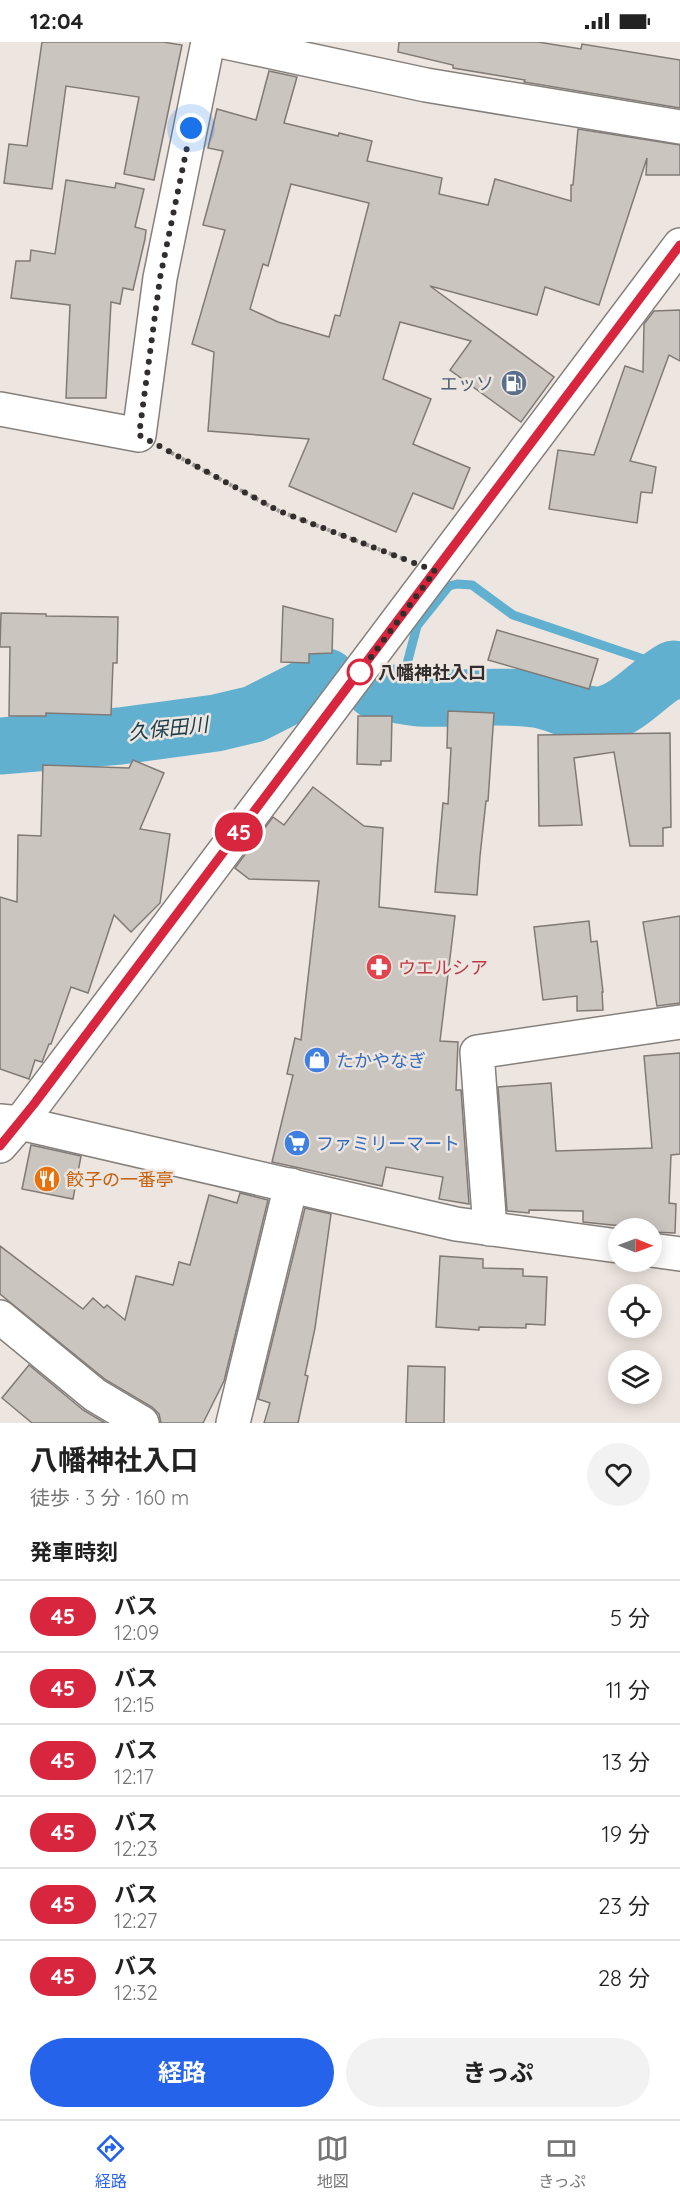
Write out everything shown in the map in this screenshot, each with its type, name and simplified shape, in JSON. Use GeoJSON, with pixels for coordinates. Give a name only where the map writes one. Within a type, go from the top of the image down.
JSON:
{"type":"FeatureCollection","features":[{"type":"Feature","properties":{"kind":"street"},"geometry":{"type":"LineString","coordinates":[[0,409],[139,435],[160,278],[208,42]]}},
{"type":"Feature","properties":{"kind":"street"},"geometry":{"type":"LineString","coordinates":[[225,42],[426,85],[680,128]]}},
{"type":"Feature","properties":{"kind":"street"},"geometry":{"type":"LineString","coordinates":[[608,1245],[456,1224],[291,1185],[7,1130],[435,571],[680,245]]}},
{"type":"Feature","properties":{"kind":"street"},"geometry":{"type":"LineString","coordinates":[[490,1229],[477,1052],[680,1023]]}},
{"type":"Feature","properties":{"kind":"street"},"geometry":{"type":"LineString","coordinates":[[233,1423],[291,1185]]}},
{"type":"Feature","properties":{"kind":"street"},"geometry":{"type":"LineString","coordinates":[[662,1252],[680,1254]]}},
{"type":"Feature","properties":{"kind":"street"},"geometry":{"type":"LineString","coordinates":[[0,1317],[95,1395],[141,1423]]}},
{"type":"Feature","properties":{"kind":"path"},"geometry":{"type":"LineString","coordinates":[[139,435],[279,511],[435,571]]}},
{"type":"Feature","properties":{"kind":"building"},"geometry":{"type":"Polygon","coordinates":[[[42,42],[163,42],[182,45],[154,180],[124,174],[139,97],[66,86],[52,189],[4,183],[9,144],[27,146],[42,42]]]}},
{"type":"Feature","properties":{"kind":"building"},"geometry":{"type":"Polygon","coordinates":[[[399,42],[538,42],[581,49],[582,44],[680,60],[680,108],[453,68],[453,65],[398,52],[399,42]]]}},
{"type":"Feature","properties":{"kind":"building"},"geometry":{"type":"Polygon","coordinates":[[[269,71],[297,77],[284,123],[338,136],[339,133],[372,141],[367,161],[442,178],[439,194],[488,205],[495,179],[571,201],[578,129],[680,145],[680,175],[646,175],[647,158],[599,305],[545,287],[537,315],[430,286],[554,377],[521,422],[450,370],[471,341],[400,322],[383,379],[431,399],[413,444],[470,468],[453,509],[413,493],[396,532],[289,486],[309,439],[208,431],[214,352],[192,344],[225,230],[203,225],[223,151],[208,148],[217,109],[256,120],[269,71]],[[291,184],[268,266],[263,264],[250,309],[278,322],[329,337],[335,315],[340,316],[369,203],[291,184]]]}},
{"type":"Feature","properties":{"kind":"building"},"geometry":{"type":"Polygon","coordinates":[[[66,180],[115,188],[116,183],[144,189],[135,227],[146,230],[133,290],[123,288],[120,304],[111,302],[106,398],[66,398],[70,305],[11,298],[16,261],[30,261],[31,250],[55,254],[66,180]]]}},
{"type":"Feature","properties":{"kind":"building"},"geometry":{"type":"Polygon","coordinates":[[[680,310],[680,361],[669,355],[630,461],[656,467],[652,493],[641,492],[637,523],[549,509],[558,450],[594,455],[625,366],[643,372],[644,324],[654,311],[680,310]]]}},
{"type":"Feature","properties":{"kind":"building"},"geometry":{"type":"Polygon","coordinates":[[[283,606],[333,619],[332,653],[309,654],[309,663],[281,662],[283,606]]]}},
{"type":"Feature","properties":{"kind":"building"},"geometry":{"type":"Polygon","coordinates":[[[1,613],[118,617],[117,663],[113,663],[111,715],[46,713],[46,716],[9,716],[10,647],[0,647],[1,613]]]}},
{"type":"Feature","properties":{"kind":"building"},"geometry":{"type":"Polygon","coordinates":[[[497,630],[598,659],[589,689],[488,660],[497,630]]]}},
{"type":"Feature","properties":{"kind":"building"},"geometry":{"type":"Polygon","coordinates":[[[448,711],[494,713],[488,801],[486,801],[477,895],[435,892],[443,803],[448,804],[451,748],[447,748],[448,711]]]}},
{"type":"Feature","properties":{"kind":"building"},"geometry":{"type":"Polygon","coordinates":[[[358,716],[392,716],[391,761],[381,761],[381,765],[357,764],[358,716]]]}},
{"type":"Feature","properties":{"kind":"building"},"geometry":{"type":"Polygon","coordinates":[[[670,733],[671,827],[663,828],[663,846],[630,846],[614,752],[574,758],[582,825],[539,826],[538,735],[670,733]]]}},
{"type":"Feature","properties":{"kind":"building"},"geometry":{"type":"Polygon","coordinates":[[[133,760],[164,773],[140,829],[170,834],[160,903],[131,932],[114,915],[88,993],[71,987],[51,1044],[42,1062],[35,1060],[29,1079],[0,1069],[0,897],[17,902],[18,835],[41,836],[43,765],[129,768],[133,760]]]}},
{"type":"Feature","properties":{"kind":"building"},"geometry":{"type":"Polygon","coordinates":[[[313,787],[364,826],[383,828],[379,907],[455,916],[440,1041],[458,1042],[456,1090],[461,1090],[469,1204],[439,1199],[443,1177],[386,1167],[382,1186],[272,1162],[293,1075],[287,1074],[295,1038],[301,1040],[319,881],[249,879],[235,868],[273,817],[284,825],[313,787]]]}},
{"type":"Feature","properties":{"kind":"building"},"geometry":{"type":"Polygon","coordinates":[[[680,916],[680,1003],[657,1006],[643,922],[680,916]]]}},
{"type":"Feature","properties":{"kind":"building"},"geometry":{"type":"Polygon","coordinates":[[[589,921],[591,942],[597,941],[603,1010],[577,1011],[577,996],[543,1000],[534,927],[589,921]]]}},
{"type":"Feature","properties":{"kind":"building"},"geometry":{"type":"Polygon","coordinates":[[[680,1053],[680,1154],[671,1155],[669,1203],[676,1204],[675,1233],[662,1232],[662,1218],[608,1218],[608,1225],[583,1222],[583,1211],[529,1210],[529,1213],[507,1211],[498,1087],[551,1083],[556,1151],[652,1148],[644,1056],[680,1053]]]}},
{"type":"Feature","properties":{"kind":"building","name":"餃子の一番亭"},"geometry":{"type":"Polygon","coordinates":[[[31,1145],[81,1156],[73,1199],[22,1189],[31,1145]]]}},
{"type":"Feature","properties":{"kind":"building"},"geometry":{"type":"Polygon","coordinates":[[[240,1193],[268,1200],[224,1381],[203,1423],[161,1423],[159,1414],[152,1407],[106,1380],[0,1294],[0,1246],[83,1309],[93,1298],[104,1308],[107,1305],[125,1320],[136,1276],[173,1285],[179,1262],[190,1265],[209,1195],[237,1203],[240,1193]]]}},
{"type":"Feature","properties":{"kind":"building"},"geometry":{"type":"Polygon","coordinates":[[[305,1208],[331,1214],[315,1328],[305,1375],[308,1376],[298,1423],[264,1423],[270,1403],[258,1399],[305,1208]]]}},
{"type":"Feature","properties":{"kind":"building"},"geometry":{"type":"Polygon","coordinates":[[[440,1256],[483,1259],[483,1268],[523,1269],[523,1276],[547,1277],[545,1325],[526,1324],[526,1328],[479,1327],[479,1330],[436,1327],[440,1256]]]}},
{"type":"Feature","properties":{"kind":"building"},"geometry":{"type":"Polygon","coordinates":[[[29,1365],[83,1410],[105,1423],[32,1423],[2,1398],[29,1365]]]}},
{"type":"Feature","properties":{"kind":"building"},"geometry":{"type":"Polygon","coordinates":[[[408,1366],[445,1367],[444,1423],[406,1423],[408,1366]]]}},
{"type":"Feature","properties":{"kind":"waterway"},"geometry":{"type":"LineString","coordinates":[[399,694],[417,626],[449,586],[457,584],[472,585],[513,615],[673,669]]}},
{"type":"Feature","properties":{"kind":"waterway","name":"久保田川"},"geometry":{"type":"LineString","coordinates":[[374,690],[419,698],[534,699],[597,715],[623,706],[673,669],[680,671]]}},
{"type":"Feature","properties":{"kind":"waterway","name":"久保田川"},"geometry":{"type":"LineString","coordinates":[[0,746],[120,736],[216,723],[254,714],[327,677]]}},
{"type":"Feature","properties":{"kind":"bus line","name":"45"},"geometry":{"type":"LineString","coordinates":[[0,1146],[34,1104],[680,245]]}},
{"type":"Feature","properties":{"kind":"place","name":"エッソ"},"geometry":{"type":"Point","coordinates":[514,383]}},
{"type":"Feature","properties":{"kind":"place","name":"八幡神社入口"},"geometry":{"type":"Point","coordinates":[360,672]}},
{"type":"Feature","properties":{"kind":"place","name":"ウエルシア"},"geometry":{"type":"Point","coordinates":[379,967]}},
{"type":"Feature","properties":{"kind":"place","name":"たかやなぎ"},"geometry":{"type":"Point","coordinates":[317,1060]}},
{"type":"Feature","properties":{"kind":"place","name":"ファミリーマート"},"geometry":{"type":"Point","coordinates":[297,1143]}},
{"type":"Feature","properties":{"kind":"place","name":"餃子の一番亭"},"geometry":{"type":"Point","coordinates":[47,1179]}},
{"type":"Feature","properties":{"kind":"route"},"geometry":{"type":"LineString","coordinates":[[191,128],[160,278],[139,435],[279,511],[435,571],[360,672]]}}]}
